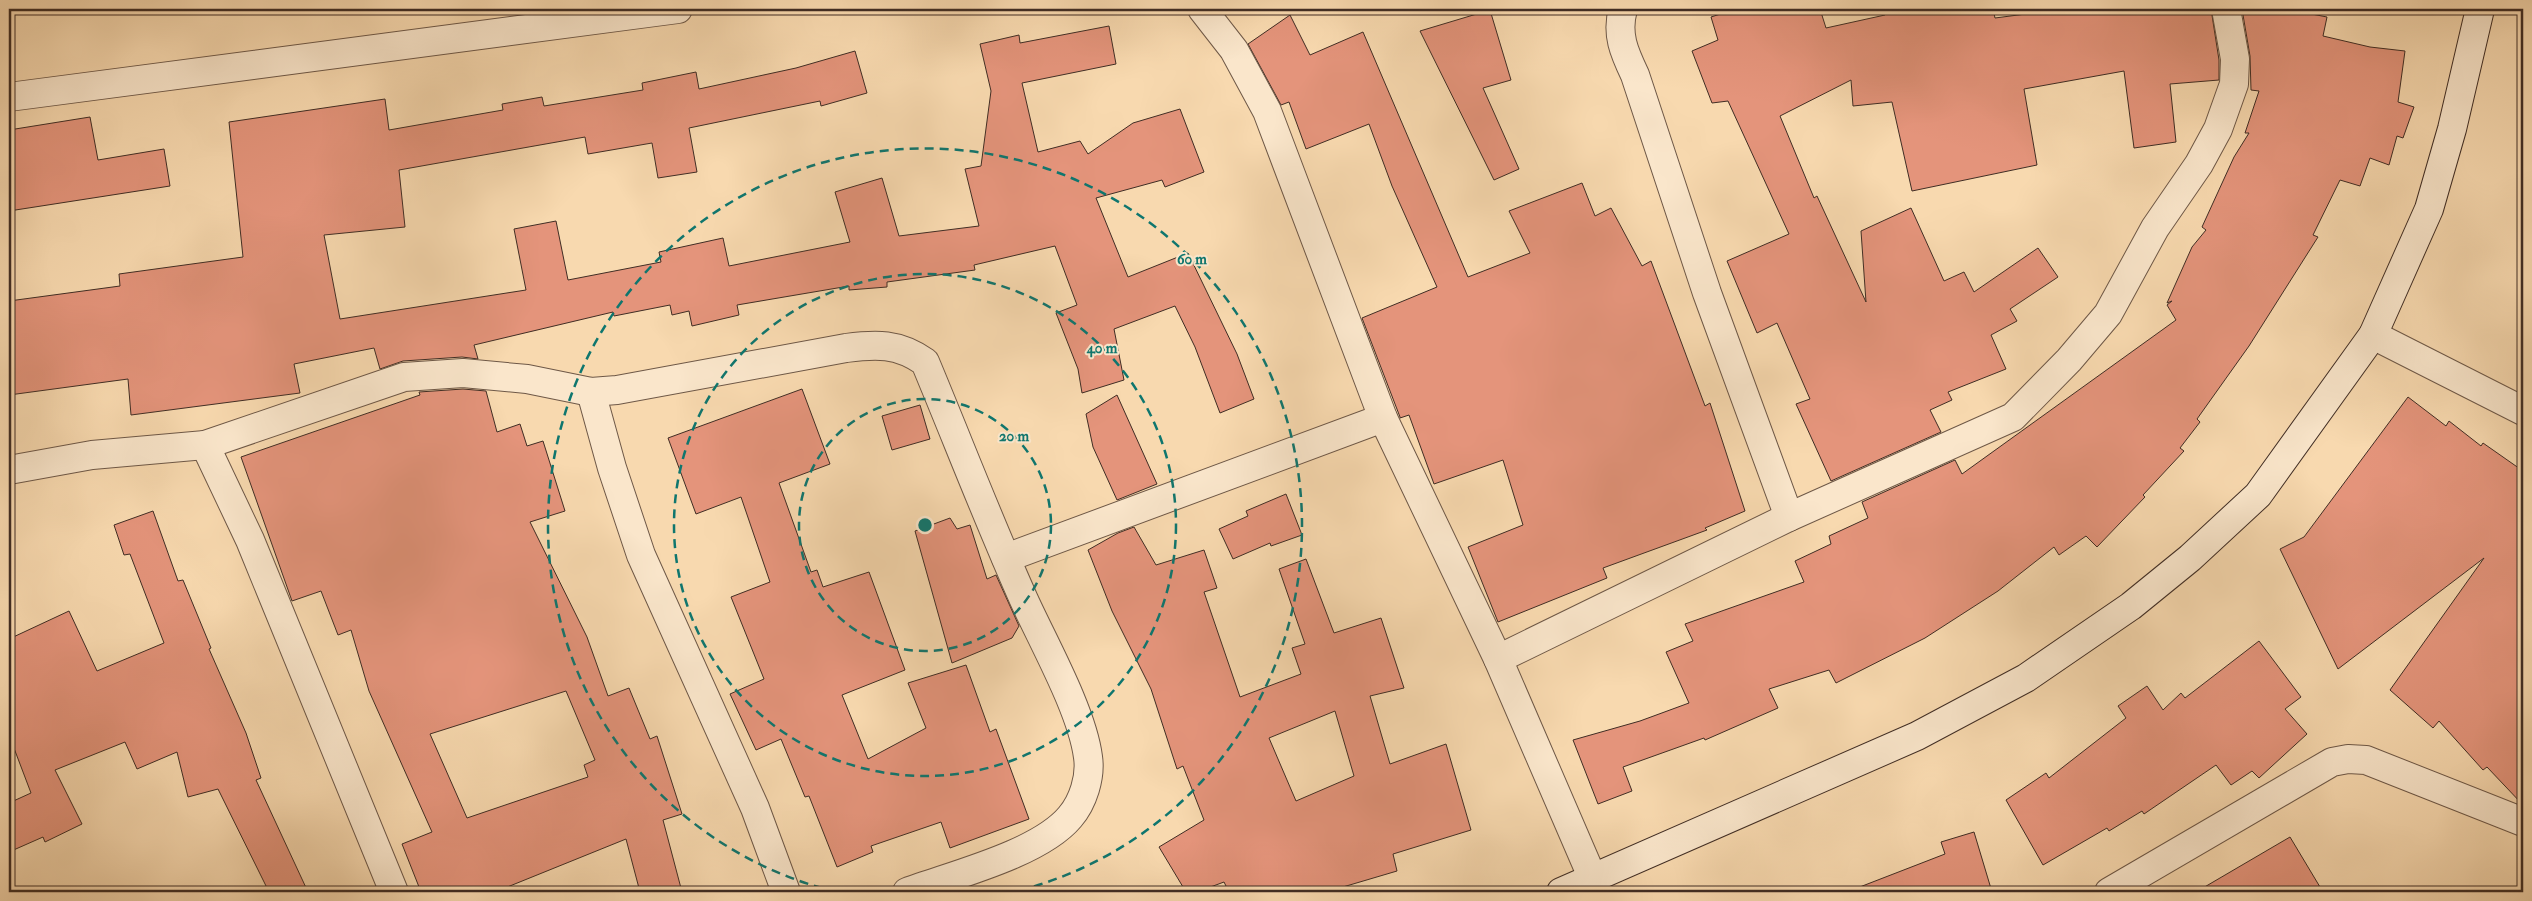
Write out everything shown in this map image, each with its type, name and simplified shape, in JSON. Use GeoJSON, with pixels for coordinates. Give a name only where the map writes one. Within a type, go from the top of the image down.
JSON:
{"type":"FeatureCollection","features":[{"type":"Feature","properties":{"kind":"street"},"geometry":{"type":"LineString","coordinates":[[9,98],[678,9]]}},
{"type":"Feature","properties":{"kind":"street"},"geometry":{"type":"LineString","coordinates":[[1202,9],[1234,50],[1267,112],[1383,418],[1498,659],[1593,879]]}},
{"type":"Feature","properties":{"kind":"street"},"geometry":{"type":"LineString","coordinates":[[1623,9],[1619,23],[1622,48],[1635,75],[1707,293],[1789,517]]}},
{"type":"Feature","properties":{"kind":"street"},"geometry":{"type":"LineString","coordinates":[[1498,659],[1789,517],[2013,417],[2069,360],[2108,314],[2155,228],[2198,164],[2218,129],[2234,84],[2235,59],[2226,9]]}},
{"type":"Feature","properties":{"kind":"street"},"geometry":{"type":"LineString","coordinates":[[1560,892],[1917,736],[2026,678],[2131,606],[2190,558],[2258,495],[2373,336],[2428,209],[2452,130],[2480,9]]}},
{"type":"Feature","properties":{"kind":"street"},"geometry":{"type":"LineString","coordinates":[[2373,336],[2523,411]]}},
{"type":"Feature","properties":{"kind":"street"},"geometry":{"type":"LineString","coordinates":[[9,470],[92,455],[205,445],[404,377],[464,373],[527,378],[591,392],[617,390],[846,348],[877,344],[908,351],[925,362],[1006,558],[1075,712],[1088,755],[1087,784],[1071,816],[1057,831],[1035,846],[907,892]]}},
{"type":"Feature","properties":{"kind":"street"},"geometry":{"type":"LineString","coordinates":[[591,392],[612,468],[641,555],[755,808],[786,892]]}},
{"type":"Feature","properties":{"kind":"street"},"geometry":{"type":"LineString","coordinates":[[1006,558],[1383,418]]}},
{"type":"Feature","properties":{"kind":"street"},"geometry":{"type":"LineString","coordinates":[[205,445],[250,540],[394,892]]}},
{"type":"Feature","properties":{"kind":"street"},"geometry":{"type":"LineString","coordinates":[[2109,892],[2332,762],[2366,760],[2523,822]]}},
{"type":"Feature","properties":{"kind":"building"},"geometry":{"type":"Polygon","coordinates":[[[1736,9],[1820,9],[1826,28],[1885,15],[1884,9],[1993,9],[1995,18],[2064,9],[2211,9],[2219,60],[2219,80],[2170,84],[2176,142],[2134,148],[2124,71],[2024,89],[2037,165],[1912,191],[1892,102],[1853,106],[1851,80],[1780,116],[1814,198],[1817,196],[1866,302],[1861,231],[1911,208],[1944,281],[1964,272],[1974,292],[2038,248],[2058,277],[2010,309],[2017,321],[1991,335],[2006,369],[1948,392],[1952,400],[1930,410],[1941,432],[1831,481],[1796,404],[1810,399],[1777,323],[1757,333],[1727,261],[1789,234],[1728,101],[1712,103],[1692,51],[1718,40],[1711,17],[1736,9]]]}},
{"type":"Feature","properties":{"kind":"building"},"geometry":{"type":"Polygon","coordinates":[[[2242,9],[2286,9],[2327,17],[2323,36],[2370,47],[2405,51],[2398,102],[2414,107],[2403,138],[2397,136],[2389,165],[2370,158],[2360,186],[2340,180],[2313,235],[2318,237],[2249,346],[2197,419],[2200,422],[2180,448],[2184,451],[2143,495],[2145,497],[2097,547],[2086,536],[2059,555],[2054,547],[1998,591],[1925,638],[1836,683],[1829,670],[1769,689],[1778,708],[1705,740],[1704,738],[1623,767],[1632,791],[1598,804],[1573,740],[1640,721],[1689,703],[1666,652],[1693,641],[1685,624],[1804,582],[1795,561],[1831,544],[1829,536],[1868,518],[1862,502],[1955,460],[1962,474],[2176,320],[2167,305],[2172,301],[2167,303],[2192,247],[2206,230],[2202,227],[2234,157],[2249,133],[2245,133],[2259,91],[2251,90],[2250,56],[2242,9]]]}},
{"type":"Feature","properties":{"kind":"building"},"geometry":{"type":"Polygon","coordinates":[[[1490,10],[1511,80],[1483,88],[1519,169],[1494,180],[1420,31],[1490,10]]]}},
{"type":"Feature","properties":{"kind":"building"},"geometry":{"type":"Polygon","coordinates":[[[1290,15],[1310,55],[1363,32],[1468,277],[1530,253],[1509,211],[1582,183],[1595,216],[1611,208],[1642,266],[1651,261],[1705,406],[1710,403],[1745,511],[1705,528],[1707,530],[1603,568],[1607,578],[1498,622],[1468,547],[1523,525],[1503,460],[1434,484],[1409,415],[1400,418],[1362,318],[1437,287],[1392,186],[1369,124],[1306,149],[1289,102],[1281,105],[1248,44],[1290,15]]]}},
{"type":"Feature","properties":{"kind":"building"},"geometry":{"type":"Polygon","coordinates":[[[1109,26],[1116,64],[1022,83],[1038,152],[1080,141],[1088,154],[1133,123],[1180,109],[1204,172],[1165,187],[1162,180],[1096,198],[1128,277],[1188,253],[1237,354],[1254,399],[1220,413],[1195,347],[1175,306],[1114,329],[1124,380],[1082,393],[1078,369],[1056,313],[1077,305],[1055,246],[974,265],[975,270],[887,282],[887,287],[849,290],[849,286],[737,305],[739,315],[692,326],[689,311],[672,315],[670,305],[614,316],[613,312],[474,345],[478,359],[462,357],[403,361],[380,369],[374,348],[294,364],[300,393],[131,415],[128,379],[9,395],[9,301],[120,286],[119,274],[243,257],[229,122],[385,99],[389,130],[503,110],[502,104],[542,97],[544,106],[643,90],[642,83],[696,72],[699,89],[796,68],[855,51],[867,93],[821,106],[820,101],[689,128],[697,172],[658,178],[652,143],[588,154],[585,137],[399,170],[405,227],[324,235],[340,319],[526,290],[514,229],[556,221],[568,280],[661,262],[659,252],[723,238],[729,266],[850,242],[835,192],[882,178],[899,236],[979,226],[965,169],[981,166],[991,91],[980,44],[1019,35],[1020,43],[1109,26]]]}},
{"type":"Feature","properties":{"kind":"building"},"geometry":{"type":"Polygon","coordinates":[[[90,117],[98,160],[164,149],[170,186],[9,211],[9,130],[90,117]]]}},
{"type":"Feature","properties":{"kind":"building"},"geometry":{"type":"Polygon","coordinates":[[[463,389],[486,391],[497,432],[520,424],[527,446],[543,441],[565,511],[530,522],[587,637],[608,696],[629,688],[650,739],[657,736],[682,814],[663,820],[682,892],[640,892],[626,839],[495,892],[421,892],[402,844],[432,832],[369,691],[351,630],[338,635],[321,591],[292,601],[241,457],[420,395],[419,392],[463,389]],[[566,691],[430,734],[467,818],[588,777],[584,765],[595,760],[566,691]]]}},
{"type":"Feature","properties":{"kind":"building"},"geometry":{"type":"Polygon","coordinates":[[[802,389],[830,464],[779,483],[811,572],[817,570],[823,587],[869,572],[905,670],[842,695],[868,759],[926,728],[908,683],[966,665],[990,732],[996,729],[1029,819],[950,848],[941,822],[871,846],[873,852],[837,867],[809,796],[805,797],[781,739],[756,750],[730,694],[764,679],[731,597],[770,582],[741,497],[696,514],[668,438],[802,389]]]}},
{"type":"Feature","properties":{"kind":"building"},"geometry":{"type":"Polygon","coordinates":[[[1117,395],[1157,484],[1117,500],[1093,447],[1086,414],[1117,395]]]}},
{"type":"Feature","properties":{"kind":"building"},"geometry":{"type":"Polygon","coordinates":[[[2408,397],[2446,426],[2449,421],[2481,446],[2483,443],[2523,471],[2523,805],[2487,767],[2483,770],[2439,721],[2433,728],[2390,690],[2484,558],[2338,669],[2280,549],[2304,537],[2408,397]]]}},
{"type":"Feature","properties":{"kind":"building"},"geometry":{"type":"Polygon","coordinates":[[[920,405],[930,439],[892,450],[882,416],[920,405]]]}},
{"type":"Feature","properties":{"kind":"building"},"geometry":{"type":"Polygon","coordinates":[[[1286,494],[1302,535],[1271,546],[1270,543],[1233,559],[1219,529],[1248,516],[1246,511],[1286,494]]]}},
{"type":"Feature","properties":{"kind":"building"},"geometry":{"type":"Polygon","coordinates":[[[153,511],[178,581],[183,580],[211,648],[209,649],[246,733],[261,778],[256,780],[308,892],[269,892],[218,789],[188,797],[177,752],[137,769],[125,742],[55,770],[82,824],[45,842],[43,837],[9,852],[9,803],[31,793],[9,735],[9,639],[69,611],[97,671],[164,643],[130,554],[124,555],[114,525],[153,511]]]}},
{"type":"Feature","properties":{"kind":"building"},"geometry":{"type":"Polygon","coordinates":[[[950,518],[957,529],[970,525],[987,579],[996,575],[1019,626],[1012,638],[952,663],[915,531],[950,518]]]}},
{"type":"Feature","properties":{"kind":"building"},"geometry":{"type":"Polygon","coordinates":[[[1134,527],[1156,565],[1204,550],[1217,588],[1204,592],[1240,697],[1301,674],[1292,648],[1305,644],[1279,569],[1306,559],[1334,633],[1381,618],[1404,688],[1370,696],[1390,764],[1446,744],[1471,830],[1393,854],[1397,871],[1326,892],[1229,892],[1224,882],[1197,892],[1186,892],[1159,847],[1204,820],[1183,766],[1177,769],[1151,689],[1112,611],[1088,550],[1118,533],[1134,527]],[[1335,711],[1269,738],[1296,801],[1354,776],[1335,711]]]}},
{"type":"Feature","properties":{"kind":"building"},"geometry":{"type":"Polygon","coordinates":[[[2259,641],[2301,697],[2285,709],[2307,734],[2259,778],[2252,771],[2231,785],[2216,765],[2144,814],[2142,811],[2109,831],[2107,828],[2043,865],[2006,800],[2046,773],[2049,778],[2126,718],[2118,706],[2147,686],[2163,710],[2181,693],[2185,698],[2259,641]]]}},
{"type":"Feature","properties":{"kind":"building"},"geometry":{"type":"Polygon","coordinates":[[[1974,832],[1992,892],[1853,892],[1852,890],[1945,854],[1941,842],[1974,832]]]}},
{"type":"Feature","properties":{"kind":"building"},"geometry":{"type":"Polygon","coordinates":[[[2290,837],[2323,892],[2196,892],[2290,837]]]}}]}
